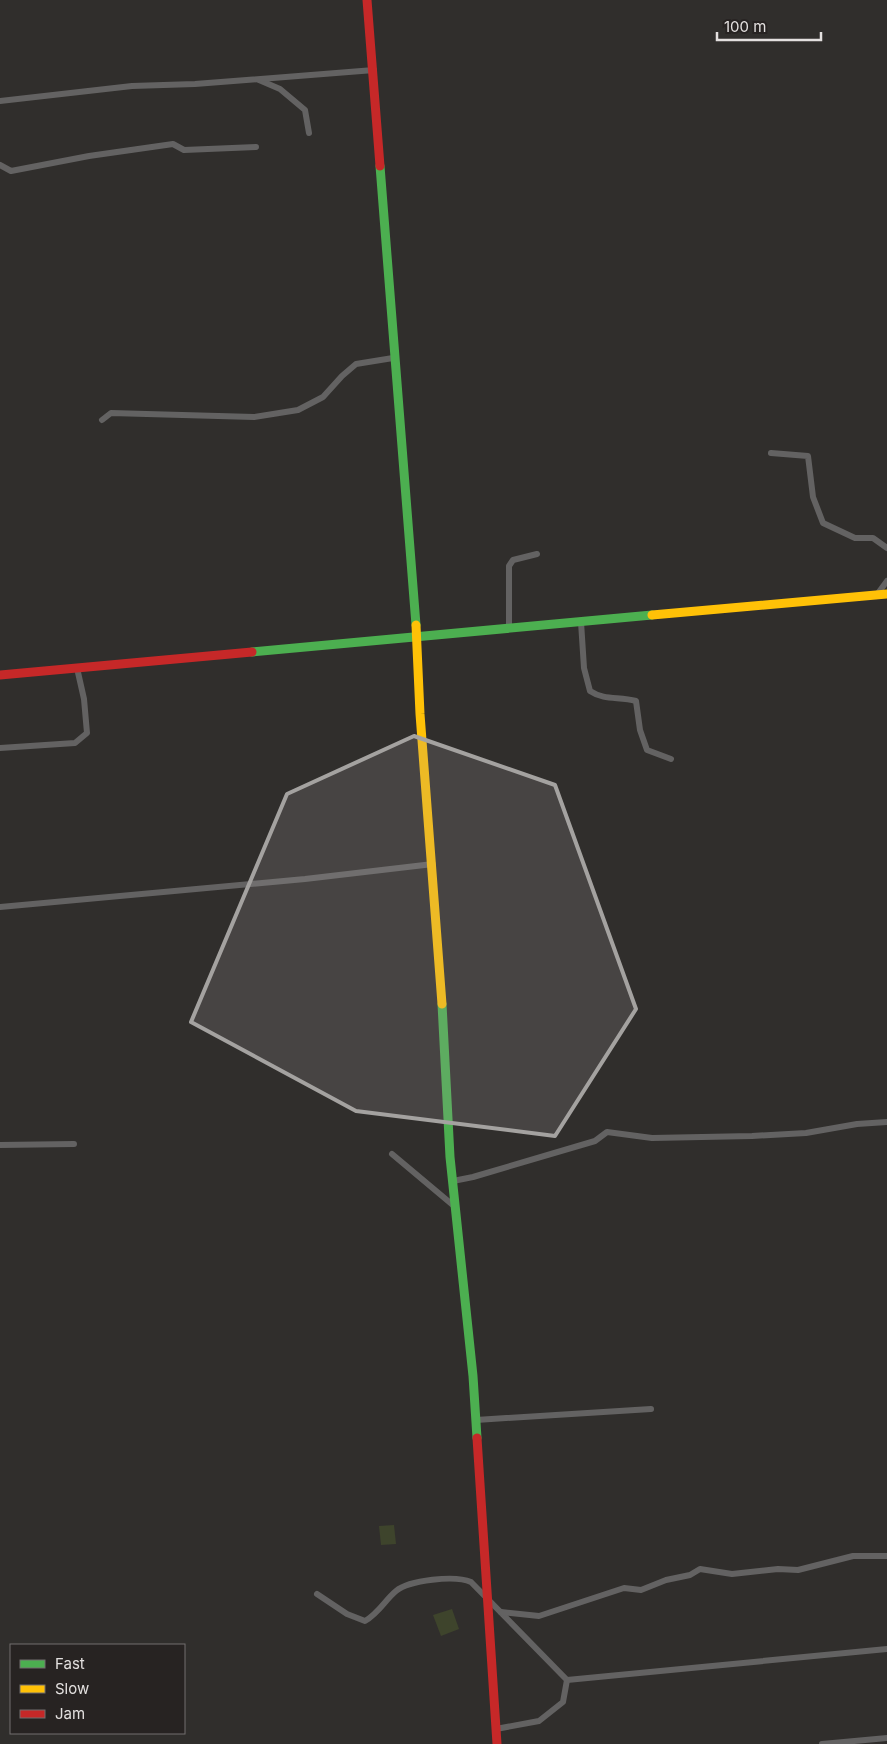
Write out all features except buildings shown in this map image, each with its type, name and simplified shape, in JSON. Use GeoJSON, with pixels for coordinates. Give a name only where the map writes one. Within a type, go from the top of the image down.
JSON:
{"type":"FeatureCollection","features":[{"type":"Feature","properties":{"kind":"street"},"geometry":{"type":"LineString","coordinates":[[367,0],[374,70],[394,358],[417,639],[420,714],[433,864],[454,1206],[476,1420],[497,1744]]}},
{"type":"Feature","properties":{"kind":"street"},"geometry":{"type":"LineString","coordinates":[[0,101],[132,86],[374,70]]}},
{"type":"Feature","properties":{"kind":"street"},"geometry":{"type":"LineString","coordinates":[[258,79],[280,89],[305,110],[309,133]]}},
{"type":"Feature","properties":{"kind":"street"},"geometry":{"type":"LineString","coordinates":[[0,165],[11,171],[88,156],[173,144],[184,150],[256,147]]}},
{"type":"Feature","properties":{"kind":"street"},"geometry":{"type":"LineString","coordinates":[[102,420],[111,413],[254,417],[298,410],[323,397],[356,364],[394,358]]}},
{"type":"Feature","properties":{"kind":"street"},"geometry":{"type":"LineString","coordinates":[[771,452],[808,456],[813,497],[823,523],[855,538],[873,538],[887,548]]}},
{"type":"Feature","properties":{"kind":"street"},"geometry":{"type":"LineString","coordinates":[[509,628],[508,566],[512,560],[537,554]]}},
{"type":"Feature","properties":{"kind":"street"},"geometry":{"type":"LineString","coordinates":[[876,596],[887,581]]}},
{"type":"Feature","properties":{"kind":"street"},"geometry":{"type":"LineString","coordinates":[[0,675],[417,639],[509,628],[887,594]]}},
{"type":"Feature","properties":{"kind":"street"},"geometry":{"type":"LineString","coordinates":[[582,622],[584,668],[590,691],[609,700],[627,698],[636,701],[640,730],[647,750],[671,758]]}},
{"type":"Feature","properties":{"kind":"street"},"geometry":{"type":"LineString","coordinates":[[0,748],[75,743],[87,733],[84,698],[77,668]]}},
{"type":"Feature","properties":{"kind":"street"},"geometry":{"type":"LineString","coordinates":[[0,907],[296,880],[433,864]]}},
{"type":"Feature","properties":{"kind":"street"},"geometry":{"type":"LineString","coordinates":[[453,1181],[473,1177],[595,1141],[607,1132],[652,1138],[752,1136],[806,1133],[857,1124],[887,1122]]}},
{"type":"Feature","properties":{"kind":"street"},"geometry":{"type":"LineString","coordinates":[[0,1144],[74,1144]]}},
{"type":"Feature","properties":{"kind":"street"},"geometry":{"type":"LineString","coordinates":[[392,1154],[454,1206]]}},
{"type":"Feature","properties":{"kind":"street"},"geometry":{"type":"LineString","coordinates":[[476,1420],[651,1409]]}},
{"type":"Feature","properties":{"kind":"street"},"geometry":{"type":"LineString","coordinates":[[501,1612],[539,1616],[624,1588],[641,1590],[666,1580],[690,1575],[700,1569],[732,1574],[778,1569],[798,1570],[853,1556],[887,1556]]}},
{"type":"Feature","properties":{"kind":"street"},"geometry":{"type":"LineString","coordinates":[[317,1594],[347,1614],[365,1620],[381,1608],[398,1589],[428,1581],[465,1579],[488,1597],[567,1680]]}},
{"type":"Feature","properties":{"kind":"street"},"geometry":{"type":"LineString","coordinates":[[567,1680],[887,1649]]}},
{"type":"Feature","properties":{"kind":"street"},"geometry":{"type":"LineString","coordinates":[[496,1729],[539,1721],[563,1702],[567,1680]]}},
{"type":"Feature","properties":{"kind":"street"},"geometry":{"type":"LineString","coordinates":[[822,1744],[887,1738]]}},
{"type":"Feature","properties":{"kind":"highlighted area"},"geometry":{"type":"Polygon","coordinates":[[[414,736],[555,785],[636,1009],[555,1136],[356,1111],[191,1022],[287,794],[414,736]]]}},
{"type":"Feature","properties":{"kind":"green space"},"geometry":{"type":"Polygon","coordinates":[[[394,1525],[396,1544],[381,1545],[379,1526],[394,1525]]]}},
{"type":"Feature","properties":{"kind":"green space"},"geometry":{"type":"Polygon","coordinates":[[[452,1609],[459,1629],[441,1636],[433,1615],[452,1609]]]}},
{"type":"Feature","properties":{"kind":"traffic: fast"},"geometry":{"type":"LineString","coordinates":[[380,166],[416,625]]}},
{"type":"Feature","properties":{"kind":"traffic: fast"},"geometry":{"type":"LineString","coordinates":[[252,652],[652,615]]}},
{"type":"Feature","properties":{"kind":"traffic: fast"},"geometry":{"type":"LineString","coordinates":[[442,1004],[450,1157],[473,1376],[477,1438]]}},
{"type":"Feature","properties":{"kind":"traffic: slow"},"geometry":{"type":"LineString","coordinates":[[652,615],[887,594]]}},
{"type":"Feature","properties":{"kind":"traffic: slow"},"geometry":{"type":"LineString","coordinates":[[416,625],[420,714],[442,1004]]}},
{"type":"Feature","properties":{"kind":"traffic: jam"},"geometry":{"type":"LineString","coordinates":[[367,0],[380,166]]}},
{"type":"Feature","properties":{"kind":"traffic: jam"},"geometry":{"type":"LineString","coordinates":[[0,675],[252,652]]}},
{"type":"Feature","properties":{"kind":"traffic: jam"},"geometry":{"type":"LineString","coordinates":[[477,1438],[497,1744]]}}]}
